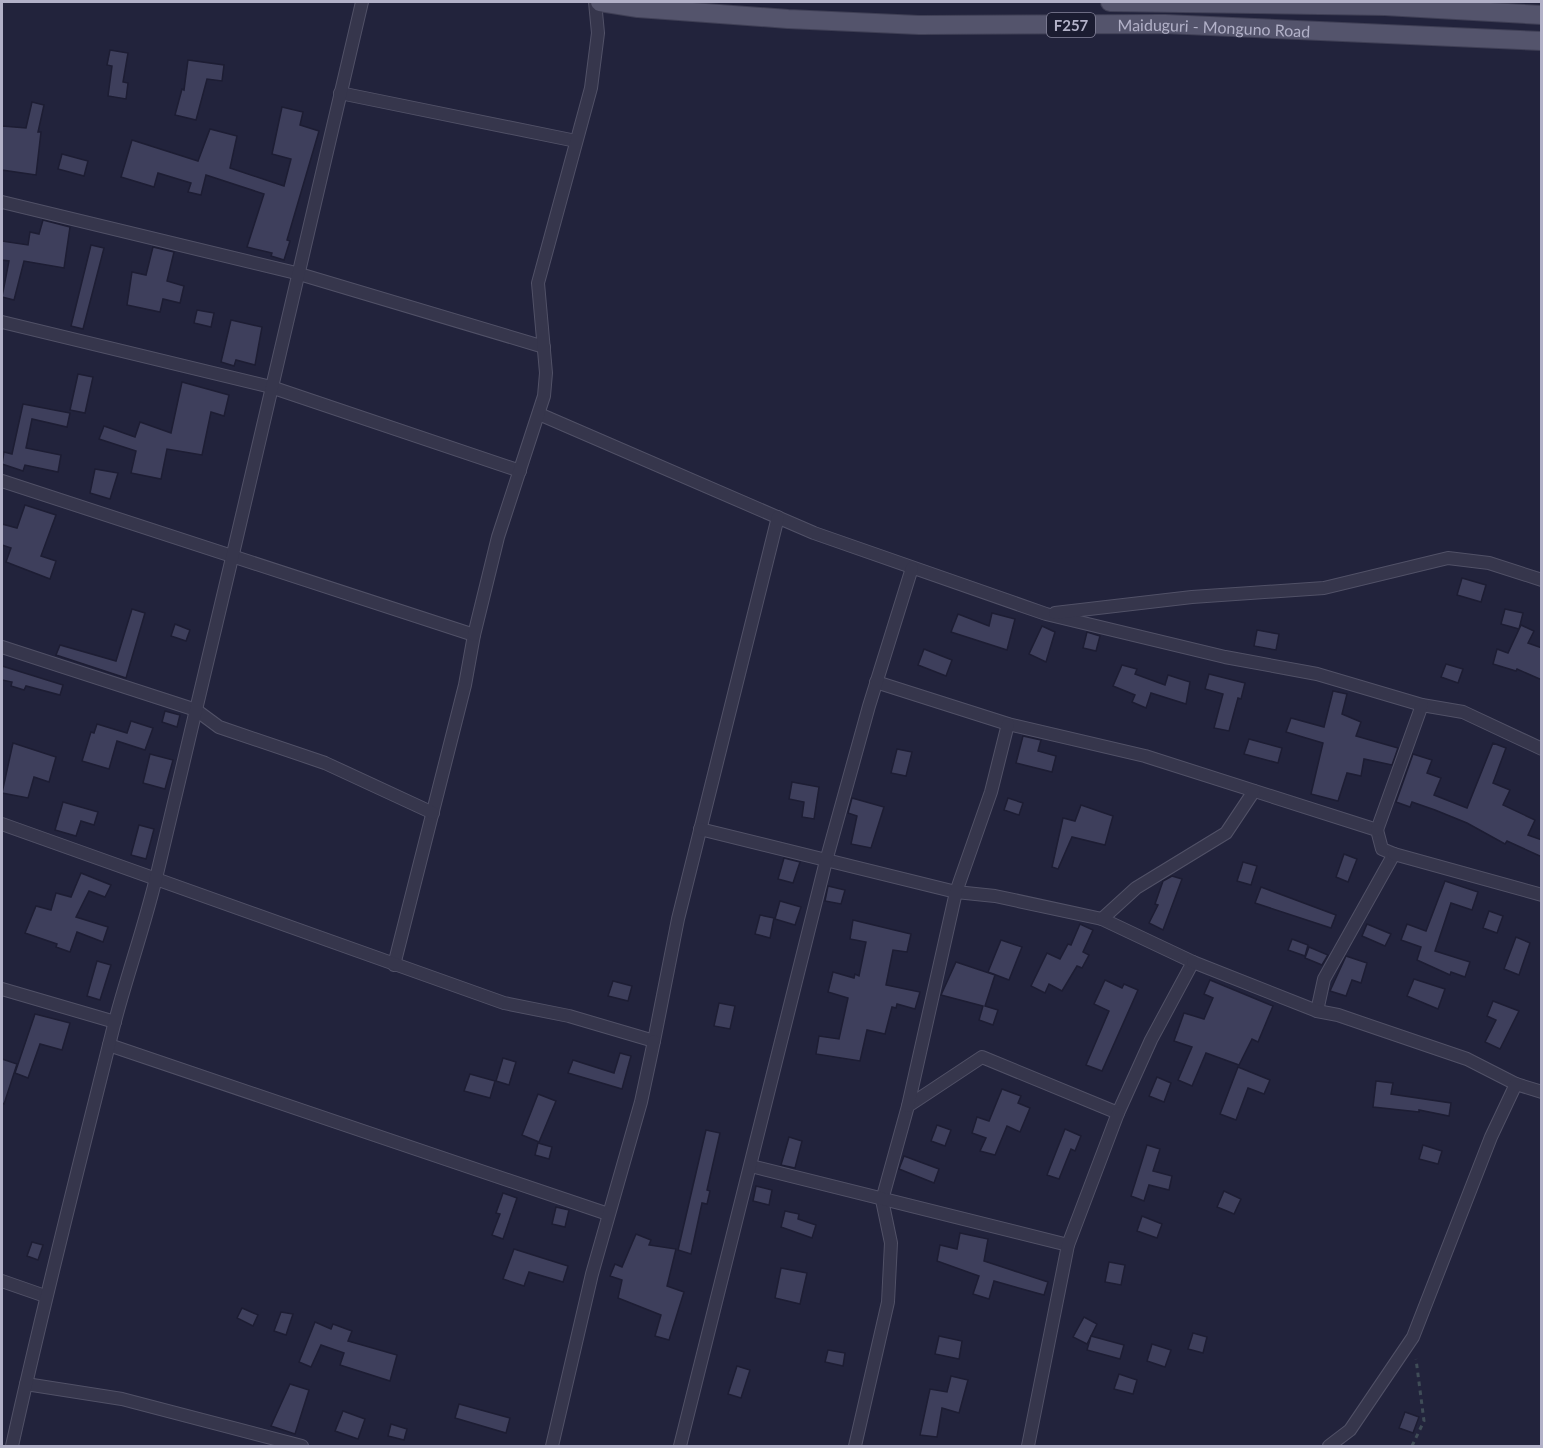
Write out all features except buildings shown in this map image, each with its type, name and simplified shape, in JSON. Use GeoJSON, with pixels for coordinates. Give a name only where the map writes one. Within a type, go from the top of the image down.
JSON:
{"type":"FeatureCollection","features":[{"type":"Feature","properties":{"kind":"main road","name":"Maiduguri - Monguno Road"},"geometry":{"type":"LineString","coordinates":[[600,2],[638,8],[907,24],[1165,24],[1542,41]]}},
{"type":"Feature","properties":{"kind":"main road","name":"Maiduguri - Monguno Road"},"geometry":{"type":"LineString","coordinates":[[1110,2],[1372,4],[1542,15]]}},
{"type":"Feature","properties":{"kind":"street"},"geometry":{"type":"LineString","coordinates":[[12,1446],[45,1296],[115,1022],[156,880],[233,558],[296,273],[362,2]]}},
{"type":"Feature","properties":{"kind":"street"},"geometry":{"type":"LineString","coordinates":[[394,965],[465,685],[474,634],[498,537],[539,414],[546,372],[538,283],[591,88],[598,33],[595,2]]}},
{"type":"Feature","properties":{"kind":"street"},"geometry":{"type":"LineString","coordinates":[[340,93],[576,141]]}},
{"type":"Feature","properties":{"kind":"street"},"geometry":{"type":"LineString","coordinates":[[2,202],[296,273],[544,347]]}},
{"type":"Feature","properties":{"kind":"street"},"geometry":{"type":"LineString","coordinates":[[2,322],[271,387],[520,471]]}},
{"type":"Feature","properties":{"kind":"street"},"geometry":{"type":"LineString","coordinates":[[539,414],[814,533],[1046,614],[1225,657],[1317,674],[1422,705],[1462,712],[1542,749]]}},
{"type":"Feature","properties":{"kind":"street"},"geometry":{"type":"LineString","coordinates":[[2,481],[233,558],[474,634]]}},
{"type":"Feature","properties":{"kind":"street"},"geometry":{"type":"LineString","coordinates":[[552,1446],[608,1214],[641,1102],[678,919],[778,517]]}},
{"type":"Feature","properties":{"kind":"street"},"geometry":{"type":"LineString","coordinates":[[1046,614],[1192,597],[1324,588],[1448,558],[1489,563],[1542,580]]}},
{"type":"Feature","properties":{"kind":"street"},"geometry":{"type":"LineString","coordinates":[[680,1446],[826,861],[876,682],[912,568]]}},
{"type":"Feature","properties":{"kind":"street"},"geometry":{"type":"LineString","coordinates":[[2,647],[196,710],[219,727],[325,763],[433,813]]}},
{"type":"Feature","properties":{"kind":"street"},"geometry":{"type":"LineString","coordinates":[[876,682],[1008,724],[1145,756],[1377,830]]}},
{"type":"Feature","properties":{"kind":"street"},"geometry":{"type":"LineString","coordinates":[[1422,705],[1377,830],[1382,849],[1542,894]]}},
{"type":"Feature","properties":{"kind":"street"},"geometry":{"type":"LineString","coordinates":[[855,1446],[888,1302],[891,1243],[882,1200],[908,1106],[956,892],[991,792],[1008,724]]}},
{"type":"Feature","properties":{"kind":"street"},"geometry":{"type":"LineString","coordinates":[[1102,919],[1137,888],[1226,833],[1254,791]]}},
{"type":"Feature","properties":{"kind":"street"},"geometry":{"type":"LineString","coordinates":[[2,824],[394,965],[504,1002],[569,1016],[654,1041]]}},
{"type":"Feature","properties":{"kind":"street"},"geometry":{"type":"LineString","coordinates":[[700,829],[956,892],[995,896],[1102,919],[1193,962],[1317,1011],[1338,1015],[1467,1059],[1516,1084],[1542,1092]]}},
{"type":"Feature","properties":{"kind":"street"},"geometry":{"type":"LineString","coordinates":[[1317,1011],[1324,979],[1394,854]]}},
{"type":"Feature","properties":{"kind":"street"},"geometry":{"type":"LineString","coordinates":[[1028,1446],[1068,1245],[1118,1113],[1151,1040],[1193,962]]}},
{"type":"Feature","properties":{"kind":"street"},"geometry":{"type":"LineString","coordinates":[[2,989],[115,1022]]}},
{"type":"Feature","properties":{"kind":"street"},"geometry":{"type":"LineString","coordinates":[[109,1045],[608,1214]]}},
{"type":"Feature","properties":{"kind":"street"},"geometry":{"type":"LineString","coordinates":[[908,1106],[981,1057],[1118,1113]]}},
{"type":"Feature","properties":{"kind":"street"},"geometry":{"type":"LineString","coordinates":[[1329,1446],[1350,1430],[1413,1337],[1491,1137],[1516,1084]]}},
{"type":"Feature","properties":{"kind":"street"},"geometry":{"type":"LineString","coordinates":[[751,1166],[1068,1245]]}},
{"type":"Feature","properties":{"kind":"street"},"geometry":{"type":"LineString","coordinates":[[2,1281],[45,1296]]}},
{"type":"Feature","properties":{"kind":"street"},"geometry":{"type":"LineString","coordinates":[[26,1384],[122,1400],[302,1446]]}},
{"type":"Feature","properties":{"kind":"path"},"geometry":{"type":"LineString","coordinates":[[1412,1446],[1424,1421],[1413,1337]]}}]}
